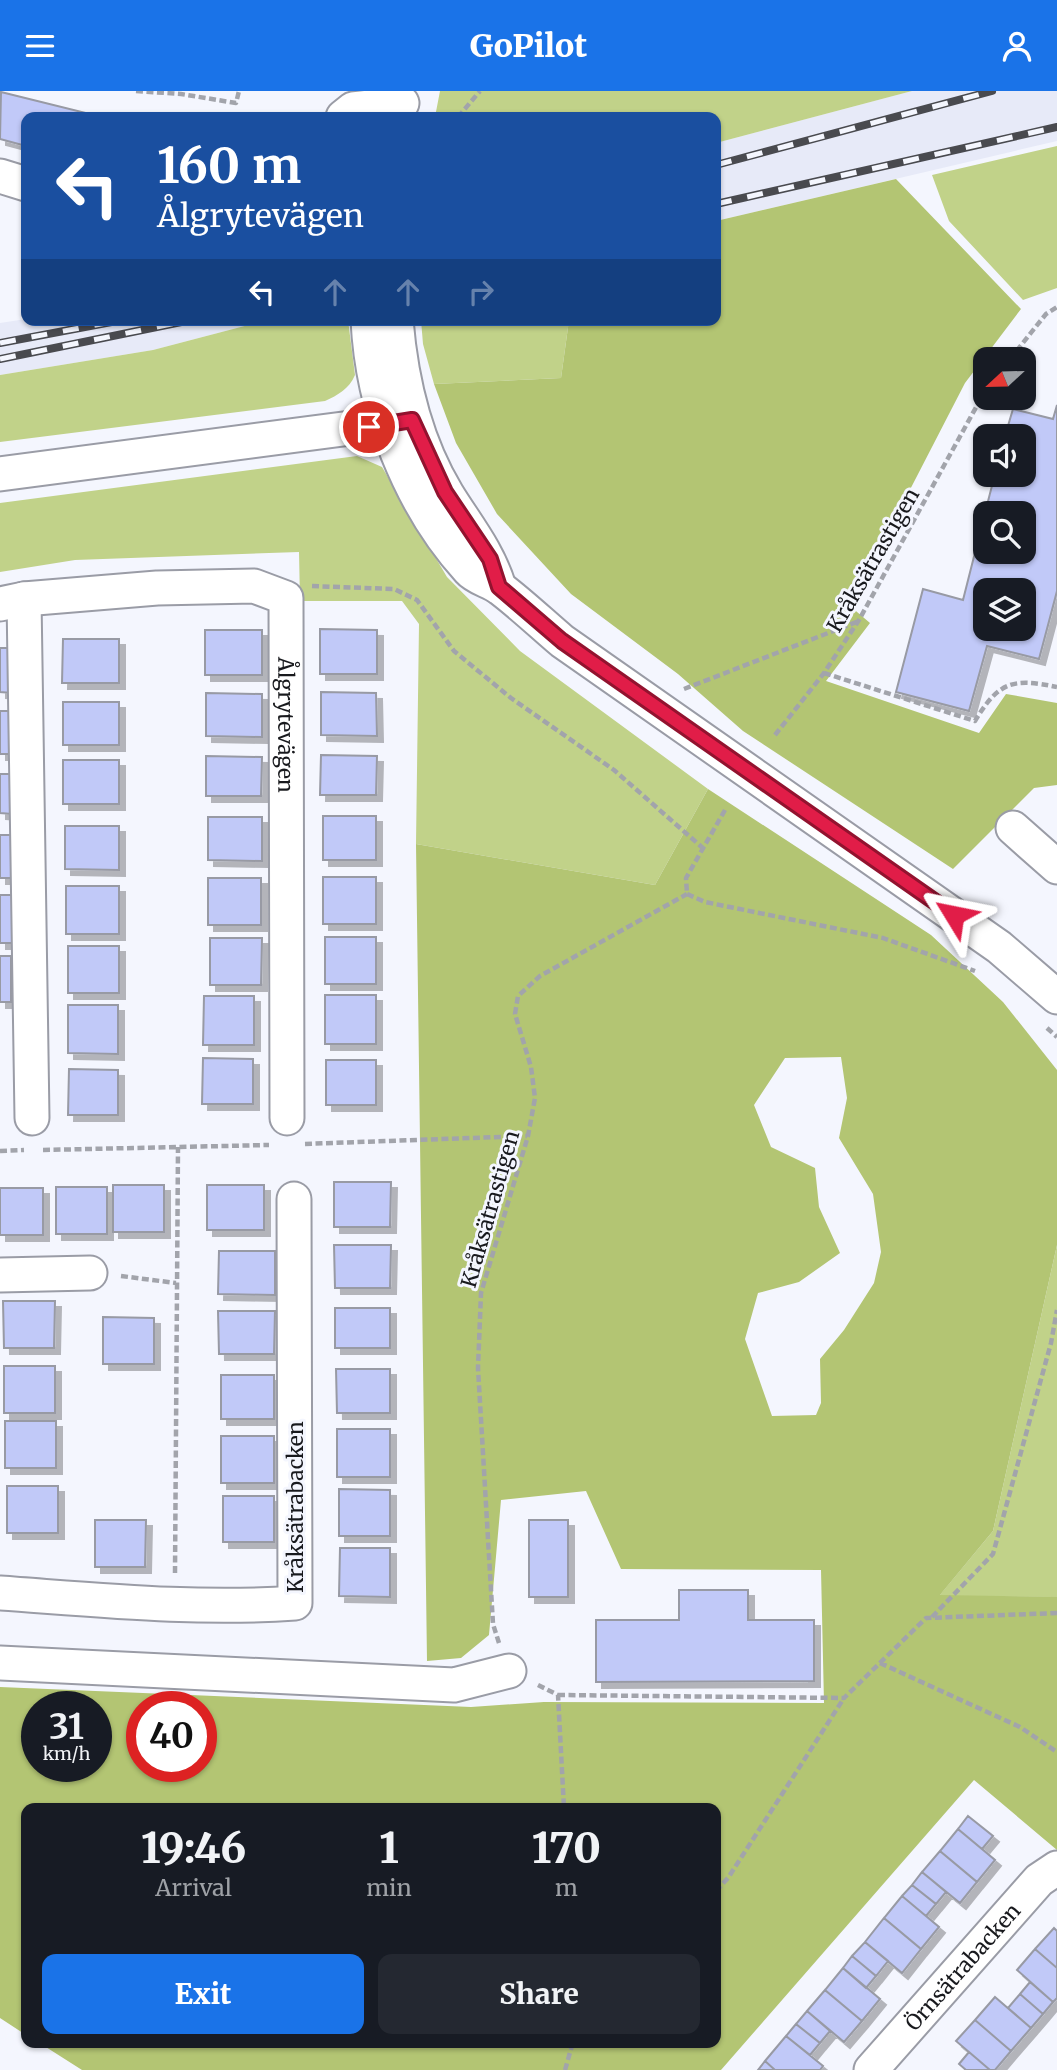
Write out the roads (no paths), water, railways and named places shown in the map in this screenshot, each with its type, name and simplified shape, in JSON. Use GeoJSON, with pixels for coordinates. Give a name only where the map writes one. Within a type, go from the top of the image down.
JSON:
{"type":"FeatureCollection","features":[{"type":"Feature","properties":{"kind":"street"},"geometry":{"type":"LineString","coordinates":[[349,112],[353,109],[402,104]]}},
{"type":"Feature","properties":{"kind":"street"},"geometry":{"type":"LineString","coordinates":[[0,176],[21,182]]}},
{"type":"Feature","properties":{"kind":"street"},"geometry":{"type":"LineString","coordinates":[[383,335],[399,422],[425,509],[470,572],[499,587],[562,641],[648,703],[999,947],[1051,1012]]}},
{"type":"Feature","properties":{"kind":"street"},"geometry":{"type":"LineString","coordinates":[[0,474],[399,422]]}},
{"type":"Feature","properties":{"kind":"street","name":"Ålgrytevägen"},"geometry":{"type":"LineString","coordinates":[[12,602],[157,588],[254,586],[286,598],[285,1136]]}},
{"type":"Feature","properties":{"kind":"street"},"geometry":{"type":"LineString","coordinates":[[12,602],[30,1134]]}},
{"type":"Feature","properties":{"kind":"street"},"geometry":{"type":"LineString","coordinates":[[1013,828],[1057,867]]}},
{"type":"Feature","properties":{"kind":"street","name":"Kråksätrabacken"},"geometry":{"type":"LineString","coordinates":[[0,1593],[175,1605],[238,1607],[295,1603],[294,1199]]}},
{"type":"Feature","properties":{"kind":"street"},"geometry":{"type":"LineString","coordinates":[[0,1275],[90,1273]]}},
{"type":"Feature","properties":{"kind":"street"},"geometry":{"type":"LineString","coordinates":[[0,1663],[454,1685],[509,1671]]}},
{"type":"Feature","properties":{"kind":"street","name":"Örnsätrabacken"},"geometry":{"type":"LineString","coordinates":[[872,2070],[1039,1881],[1057,1868]]}},
{"type":"Feature","properties":{"kind":"railway"},"geometry":{"type":"LineString","coordinates":[[721,164],[992,91]]}},
{"type":"Feature","properties":{"kind":"railway"},"geometry":{"type":"LineString","coordinates":[[721,203],[1057,127]]}},
{"type":"Feature","properties":{"kind":"railway"},"geometry":{"type":"LineString","coordinates":[[0,343],[90,326]]}},
{"type":"Feature","properties":{"kind":"railway"},"geometry":{"type":"LineString","coordinates":[[0,359],[162,326]]}}]}
